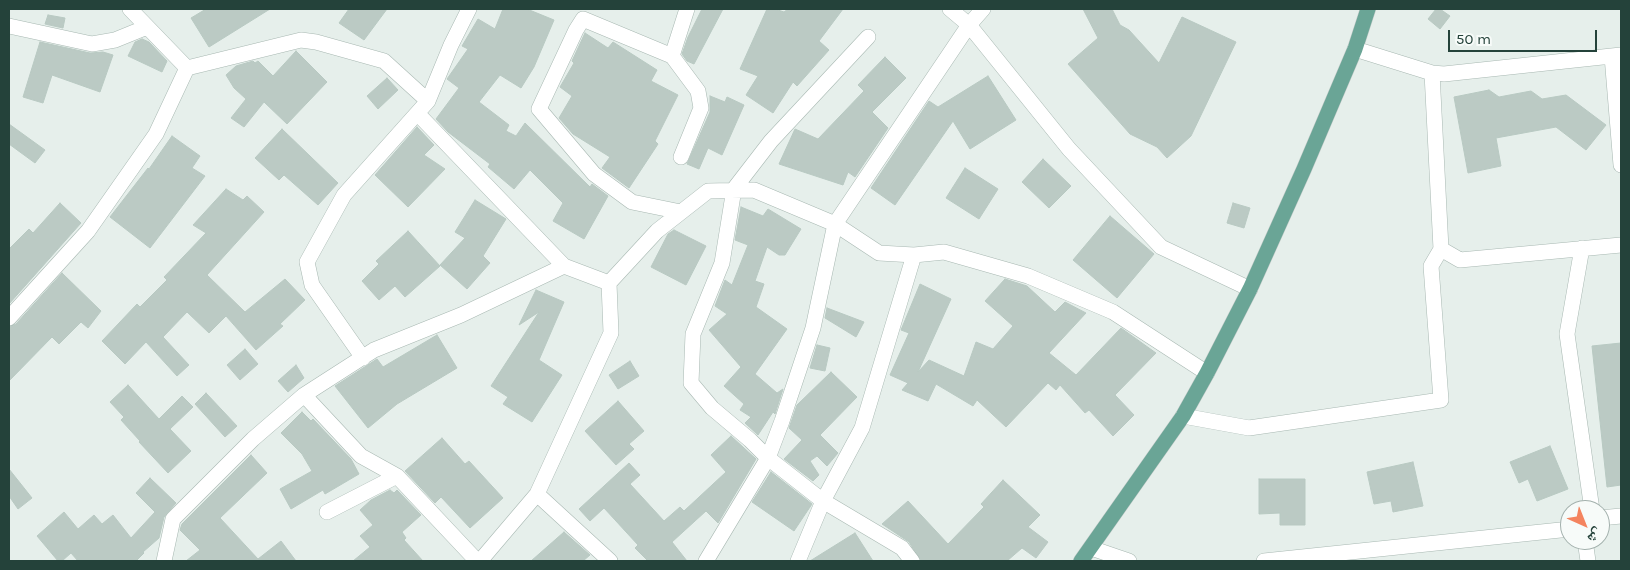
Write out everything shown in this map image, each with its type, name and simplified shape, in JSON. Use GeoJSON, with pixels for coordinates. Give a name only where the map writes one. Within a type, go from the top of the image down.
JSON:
{"type":"FeatureCollection","features":[{"type":"Feature","properties":{"kind":"main road"},"geometry":{"type":"LineString","coordinates":[[1081,561],[1183,416],[1207,373],[1250,289],[1304,169],[1355,48],[1368,9]]}},
{"type":"Feature","properties":{"kind":"street"},"geometry":{"type":"LineString","coordinates":[[130,9],[187,68]]}},
{"type":"Feature","properties":{"kind":"street"},"geometry":{"type":"LineString","coordinates":[[363,358],[312,285],[307,262],[344,195],[428,101],[451,45],[469,9]]}},
{"type":"Feature","properties":{"kind":"street"},"geometry":{"type":"LineString","coordinates":[[672,56],[687,9]]}},
{"type":"Feature","properties":{"kind":"street"},"geometry":{"type":"LineString","coordinates":[[950,9],[969,25],[1069,149],[1161,247],[1250,289]]}},
{"type":"Feature","properties":{"kind":"street"},"geometry":{"type":"LineString","coordinates":[[706,561],[768,458],[813,328],[835,224],[969,25],[983,9]]}},
{"type":"Feature","properties":{"kind":"street"},"geometry":{"type":"LineString","coordinates":[[681,157],[701,108],[698,91],[672,56],[583,19],[539,109],[594,174],[632,202],[681,212]]}},
{"type":"Feature","properties":{"kind":"street"},"geometry":{"type":"LineString","coordinates":[[9,26],[92,44],[115,40],[147,27]]}},
{"type":"Feature","properties":{"kind":"street"},"geometry":{"type":"LineString","coordinates":[[868,37],[771,141],[734,189],[722,262],[693,334],[691,383],[712,408],[768,458],[823,501],[902,548],[912,561]]}},
{"type":"Feature","properties":{"kind":"street"},"geometry":{"type":"LineString","coordinates":[[187,68],[301,40],[316,42],[384,61],[428,101]]}},
{"type":"Feature","properties":{"kind":"street"},"geometry":{"type":"LineString","coordinates":[[1355,48],[1432,73],[1444,74],[1617,56],[1621,165]]}},
{"type":"Feature","properties":{"kind":"street"},"geometry":{"type":"LineString","coordinates":[[9,318],[88,232],[156,134],[187,68]]}},
{"type":"Feature","properties":{"kind":"street"},"geometry":{"type":"LineString","coordinates":[[1183,416],[1249,428],[1441,400],[1431,266],[1442,249],[1432,73]]}},
{"type":"Feature","properties":{"kind":"street"},"geometry":{"type":"LineString","coordinates":[[418,114],[564,266],[609,283]]}},
{"type":"Feature","properties":{"kind":"street"},"geometry":{"type":"LineString","coordinates":[[304,394],[361,456],[397,476],[478,561],[537,494],[611,333],[609,283],[657,231],[708,191],[734,189],[754,190],[835,224],[879,253],[914,255],[944,252],[1028,276],[1113,312],[1207,373]]}},
{"type":"Feature","properties":{"kind":"street"},"geometry":{"type":"LineString","coordinates":[[1442,249],[1460,260],[1621,244]]}},
{"type":"Feature","properties":{"kind":"street"},"geometry":{"type":"LineString","coordinates":[[1582,248],[1567,334],[1591,500]]}},
{"type":"Feature","properties":{"kind":"street"},"geometry":{"type":"LineString","coordinates":[[801,560],[823,501],[862,428],[914,255]]}},
{"type":"Feature","properties":{"kind":"street"},"geometry":{"type":"LineString","coordinates":[[164,561],[173,519],[253,439],[304,394],[374,350],[461,315],[564,266]]}},
{"type":"Feature","properties":{"kind":"street"},"geometry":{"type":"LineString","coordinates":[[327,512],[397,476]]}},
{"type":"Feature","properties":{"kind":"street"},"geometry":{"type":"LineString","coordinates":[[537,494],[610,561]]}},
{"type":"Feature","properties":{"kind":"street"},"geometry":{"type":"LineString","coordinates":[[1264,561],[1356,556],[1560,530]]}},
{"type":"Feature","properties":{"kind":"street"},"geometry":{"type":"LineString","coordinates":[[1091,548],[1129,561]]}},
{"type":"Feature","properties":{"kind":"building"},"geometry":{"type":"Polygon","coordinates":[[[206,9],[270,9],[209,47],[191,18],[206,9]]]}},
{"type":"Feature","properties":{"kind":"building"},"geometry":{"type":"Polygon","coordinates":[[[349,9],[387,9],[364,40],[339,23],[349,9]]]}},
{"type":"Feature","properties":{"kind":"building"},"geometry":{"type":"Polygon","coordinates":[[[503,9],[527,9],[554,20],[534,67],[521,88],[500,75],[479,102],[509,125],[506,131],[516,136],[525,123],[590,187],[592,184],[608,196],[584,239],[553,221],[563,203],[530,170],[514,189],[488,167],[490,164],[448,132],[436,119],[459,88],[447,79],[468,49],[462,46],[478,19],[495,29],[503,9]]]}},
{"type":"Feature","properties":{"kind":"building"},"geometry":{"type":"Polygon","coordinates":[[[702,9],[723,9],[694,64],[687,61],[682,54],[702,9]]]}},
{"type":"Feature","properties":{"kind":"building"},"geometry":{"type":"Polygon","coordinates":[[[767,9],[784,12],[788,9],[843,9],[819,41],[829,50],[797,86],[793,82],[773,113],[746,95],[758,76],[740,69],[767,9]]]}},
{"type":"Feature","properties":{"kind":"building"},"geometry":{"type":"Polygon","coordinates":[[[1083,9],[1112,9],[1120,25],[1129,30],[1159,63],[1182,17],[1236,42],[1191,136],[1167,158],[1157,147],[1130,134],[1068,64],[1098,38],[1083,9]]]}},
{"type":"Feature","properties":{"kind":"building"},"geometry":{"type":"Polygon","coordinates":[[[1436,9],[1440,9],[1450,16],[1440,29],[1428,19],[1436,9]]]}},
{"type":"Feature","properties":{"kind":"building"},"geometry":{"type":"Polygon","coordinates":[[[48,15],[65,18],[63,28],[45,24],[48,15]]]}},
{"type":"Feature","properties":{"kind":"building"},"geometry":{"type":"Polygon","coordinates":[[[585,33],[608,48],[613,42],[657,70],[651,81],[678,95],[655,141],[658,144],[629,188],[602,168],[610,157],[573,134],[559,118],[572,96],[560,87],[574,63],[572,61],[585,33]]]}},
{"type":"Feature","properties":{"kind":"building"},"geometry":{"type":"Polygon","coordinates":[[[142,39],[149,42],[167,61],[162,72],[128,56],[135,42],[142,39]]]}},
{"type":"Feature","properties":{"kind":"building"},"geometry":{"type":"Polygon","coordinates":[[[40,42],[90,53],[103,52],[113,55],[100,92],[52,75],[43,103],[23,97],[40,42]]]}},
{"type":"Feature","properties":{"kind":"building"},"geometry":{"type":"Polygon","coordinates":[[[296,51],[327,82],[287,124],[264,102],[244,127],[231,118],[246,99],[234,88],[226,75],[236,66],[258,61],[273,76],[296,51]]]}},
{"type":"Feature","properties":{"kind":"building"},"geometry":{"type":"Polygon","coordinates":[[[885,57],[906,78],[872,112],[888,128],[855,177],[848,172],[843,185],[779,164],[795,129],[818,139],[864,91],[858,85],[885,57]]]}},
{"type":"Feature","properties":{"kind":"building"},"geometry":{"type":"Polygon","coordinates":[[[988,76],[1016,120],[970,149],[953,121],[895,205],[871,188],[929,101],[938,107],[988,76]]]}},
{"type":"Feature","properties":{"kind":"building"},"geometry":{"type":"Polygon","coordinates":[[[387,78],[398,90],[378,109],[367,96],[387,78]]]}},
{"type":"Feature","properties":{"kind":"building"},"geometry":{"type":"Polygon","coordinates":[[[1489,90],[1499,97],[1531,91],[1542,99],[1566,95],[1606,125],[1586,150],[1556,127],[1496,138],[1501,166],[1468,173],[1454,97],[1489,90]]]}},
{"type":"Feature","properties":{"kind":"building"},"geometry":{"type":"Polygon","coordinates":[[[710,96],[725,102],[727,97],[744,105],[722,155],[708,148],[699,169],[687,164],[710,112],[710,96]]]}},
{"type":"Feature","properties":{"kind":"building"},"geometry":{"type":"Polygon","coordinates":[[[9,124],[45,150],[35,163],[9,144],[9,124]]]}},
{"type":"Feature","properties":{"kind":"building"},"geometry":{"type":"Polygon","coordinates":[[[417,127],[434,145],[424,155],[445,169],[408,207],[375,175],[417,127]]]}},
{"type":"Feature","properties":{"kind":"building"},"geometry":{"type":"Polygon","coordinates":[[[282,129],[338,183],[318,205],[284,175],[279,180],[255,158],[282,129]]]}},
{"type":"Feature","properties":{"kind":"building"},"geometry":{"type":"Polygon","coordinates":[[[172,136],[200,156],[192,168],[205,176],[150,248],[110,217],[149,169],[172,136]]]}},
{"type":"Feature","properties":{"kind":"building"},"geometry":{"type":"Polygon","coordinates":[[[1043,159],[1071,186],[1049,208],[1022,182],[1043,159]]]}},
{"type":"Feature","properties":{"kind":"building"},"geometry":{"type":"Polygon","coordinates":[[[965,168],[998,189],[979,219],[946,198],[965,168]]]}},
{"type":"Feature","properties":{"kind":"building"},"geometry":{"type":"Polygon","coordinates":[[[226,189],[243,200],[247,196],[264,212],[207,275],[245,312],[285,279],[305,300],[280,324],[283,326],[256,350],[226,316],[209,333],[187,312],[163,337],[189,365],[177,376],[146,342],[125,364],[102,341],[137,304],[140,307],[167,280],[164,277],[206,233],[193,225],[226,189]]]}},
{"type":"Feature","properties":{"kind":"building"},"geometry":{"type":"Polygon","coordinates":[[[475,200],[506,219],[483,256],[490,263],[467,289],[440,265],[465,238],[455,232],[475,200]]]}},
{"type":"Feature","properties":{"kind":"building"},"geometry":{"type":"Polygon","coordinates":[[[60,203],[81,223],[9,304],[9,249],[29,229],[33,233],[60,203]]]}},
{"type":"Feature","properties":{"kind":"building"},"geometry":{"type":"Polygon","coordinates":[[[1233,203],[1250,208],[1244,228],[1227,223],[1233,203]]]}},
{"type":"Feature","properties":{"kind":"building"},"geometry":{"type":"Polygon","coordinates":[[[741,207],[763,216],[768,209],[801,229],[785,255],[779,255],[767,247],[755,281],[764,284],[756,307],[787,329],[755,374],[777,393],[783,389],[775,414],[773,412],[758,435],[745,423],[751,417],[740,410],[744,404],[724,386],[741,367],[709,330],[727,314],[715,306],[725,280],[732,285],[748,245],[735,240],[741,207]]]}},
{"type":"Feature","properties":{"kind":"building"},"geometry":{"type":"Polygon","coordinates":[[[1110,216],[1154,254],[1117,298],[1073,260],[1110,216]]]}},
{"type":"Feature","properties":{"kind":"building"},"geometry":{"type":"Polygon","coordinates":[[[674,230],[706,246],[686,285],[651,267],[668,234],[674,230]]]}},
{"type":"Feature","properties":{"kind":"building"},"geometry":{"type":"Polygon","coordinates":[[[408,231],[440,266],[405,297],[395,286],[379,300],[362,281],[379,264],[376,261],[408,231]]]}},
{"type":"Feature","properties":{"kind":"building"},"geometry":{"type":"Polygon","coordinates":[[[62,273],[101,311],[88,328],[81,322],[59,344],[52,337],[9,381],[9,327],[16,324],[62,273]]]}},
{"type":"Feature","properties":{"kind":"building"},"geometry":{"type":"Polygon","coordinates":[[[1005,279],[1027,286],[1055,312],[1065,302],[1086,313],[1049,353],[1076,375],[1121,328],[1156,353],[1115,395],[1134,415],[1113,436],[1089,410],[1085,413],[1060,385],[1056,390],[1048,383],[1006,427],[977,400],[973,406],[936,384],[928,401],[902,390],[908,383],[890,375],[909,333],[901,330],[920,284],[951,299],[918,372],[929,360],[964,376],[976,342],[993,349],[1013,326],[985,301],[1005,279]]]}},
{"type":"Feature","properties":{"kind":"building"},"geometry":{"type":"Polygon","coordinates":[[[536,290],[564,302],[539,360],[562,375],[532,422],[503,404],[508,397],[491,386],[539,312],[519,325],[536,290]]]}},
{"type":"Feature","properties":{"kind":"building"},"geometry":{"type":"Polygon","coordinates":[[[827,308],[864,322],[856,337],[825,318],[827,308]]]}},
{"type":"Feature","properties":{"kind":"building"},"geometry":{"type":"Polygon","coordinates":[[[437,335],[457,368],[397,404],[368,428],[335,386],[377,359],[383,367],[437,335]]]}},
{"type":"Feature","properties":{"kind":"building"},"geometry":{"type":"Polygon","coordinates":[[[1621,343],[1621,485],[1607,487],[1592,346],[1621,343]]]}},
{"type":"Feature","properties":{"kind":"building"},"geometry":{"type":"Polygon","coordinates":[[[817,345],[830,348],[825,371],[810,368],[817,345]]]}},
{"type":"Feature","properties":{"kind":"building"},"geometry":{"type":"Polygon","coordinates":[[[245,349],[258,364],[240,380],[227,365],[245,349]]]}},
{"type":"Feature","properties":{"kind":"building"},"geometry":{"type":"Polygon","coordinates":[[[630,361],[639,376],[618,389],[609,375],[630,361]]]}},
{"type":"Feature","properties":{"kind":"building"},"geometry":{"type":"Polygon","coordinates":[[[296,365],[304,378],[288,392],[278,381],[296,365]]]}},
{"type":"Feature","properties":{"kind":"building"},"geometry":{"type":"Polygon","coordinates":[[[831,372],[857,397],[820,435],[838,453],[827,466],[817,456],[810,461],[819,475],[813,481],[784,459],[802,440],[789,428],[797,405],[831,372]]]}},
{"type":"Feature","properties":{"kind":"building"},"geometry":{"type":"Polygon","coordinates":[[[128,385],[159,419],[182,396],[193,407],[170,429],[191,451],[168,473],[121,420],[124,417],[110,402],[128,385]]]}},
{"type":"Feature","properties":{"kind":"building"},"geometry":{"type":"Polygon","coordinates":[[[206,393],[237,426],[225,437],[195,404],[206,393]]]}},
{"type":"Feature","properties":{"kind":"building"},"geometry":{"type":"Polygon","coordinates":[[[618,401],[644,431],[629,444],[634,449],[616,465],[585,431],[618,401]]]}},
{"type":"Feature","properties":{"kind":"building"},"geometry":{"type":"Polygon","coordinates":[[[302,412],[311,421],[313,419],[351,459],[359,474],[325,494],[323,490],[291,509],[280,489],[312,471],[302,454],[281,433],[302,412]]]}},
{"type":"Feature","properties":{"kind":"building"},"geometry":{"type":"Polygon","coordinates":[[[731,436],[756,459],[718,523],[706,511],[672,542],[687,561],[648,561],[635,548],[638,545],[604,508],[590,521],[579,509],[629,463],[640,475],[630,484],[664,521],[680,507],[684,511],[726,472],[711,455],[731,436]]]}},
{"type":"Feature","properties":{"kind":"building"},"geometry":{"type":"Polygon","coordinates":[[[442,438],[465,464],[469,461],[503,498],[470,528],[441,497],[435,503],[405,471],[442,438]]]}},
{"type":"Feature","properties":{"kind":"building"},"geometry":{"type":"Polygon","coordinates":[[[1550,446],[1568,489],[1537,501],[1528,479],[1519,483],[1510,462],[1550,446]]]}},
{"type":"Feature","properties":{"kind":"building"},"geometry":{"type":"Polygon","coordinates":[[[251,455],[267,473],[220,518],[258,559],[281,541],[296,561],[186,561],[200,550],[180,530],[182,524],[251,455]]]}},
{"type":"Feature","properties":{"kind":"building"},"geometry":{"type":"Polygon","coordinates":[[[1413,462],[1423,506],[1393,512],[1391,501],[1374,504],[1367,472],[1413,462]]]}},
{"type":"Feature","properties":{"kind":"building"},"geometry":{"type":"Polygon","coordinates":[[[9,469],[32,498],[18,509],[9,496],[9,469]]]}},
{"type":"Feature","properties":{"kind":"building"},"geometry":{"type":"Polygon","coordinates":[[[771,472],[812,504],[794,531],[752,502],[771,472]]]}},
{"type":"Feature","properties":{"kind":"building"},"geometry":{"type":"Polygon","coordinates":[[[150,478],[176,503],[164,517],[159,538],[136,561],[78,561],[71,553],[62,561],[58,561],[37,536],[64,512],[78,529],[94,515],[102,524],[113,515],[131,538],[155,512],[136,493],[150,478]]]}},
{"type":"Feature","properties":{"kind":"building"},"geometry":{"type":"Polygon","coordinates":[[[1259,479],[1305,479],[1305,525],[1280,525],[1280,513],[1259,514],[1259,479]]]}},
{"type":"Feature","properties":{"kind":"building"},"geometry":{"type":"Polygon","coordinates":[[[1003,480],[1040,515],[1028,527],[1048,542],[1036,558],[1022,548],[1007,561],[921,561],[909,542],[882,524],[908,501],[948,544],[984,507],[981,504],[1003,480]]]}},
{"type":"Feature","properties":{"kind":"building"},"geometry":{"type":"Polygon","coordinates":[[[390,490],[394,493],[397,490],[421,515],[402,532],[406,538],[404,540],[423,561],[353,561],[370,547],[360,536],[373,525],[360,510],[371,500],[390,490]]]}},
{"type":"Feature","properties":{"kind":"building"},"geometry":{"type":"Polygon","coordinates":[[[564,532],[590,555],[583,561],[531,561],[564,532]]]}},
{"type":"Feature","properties":{"kind":"building"},"geometry":{"type":"Polygon","coordinates":[[[855,533],[873,561],[810,561],[855,533]]]}}]}
